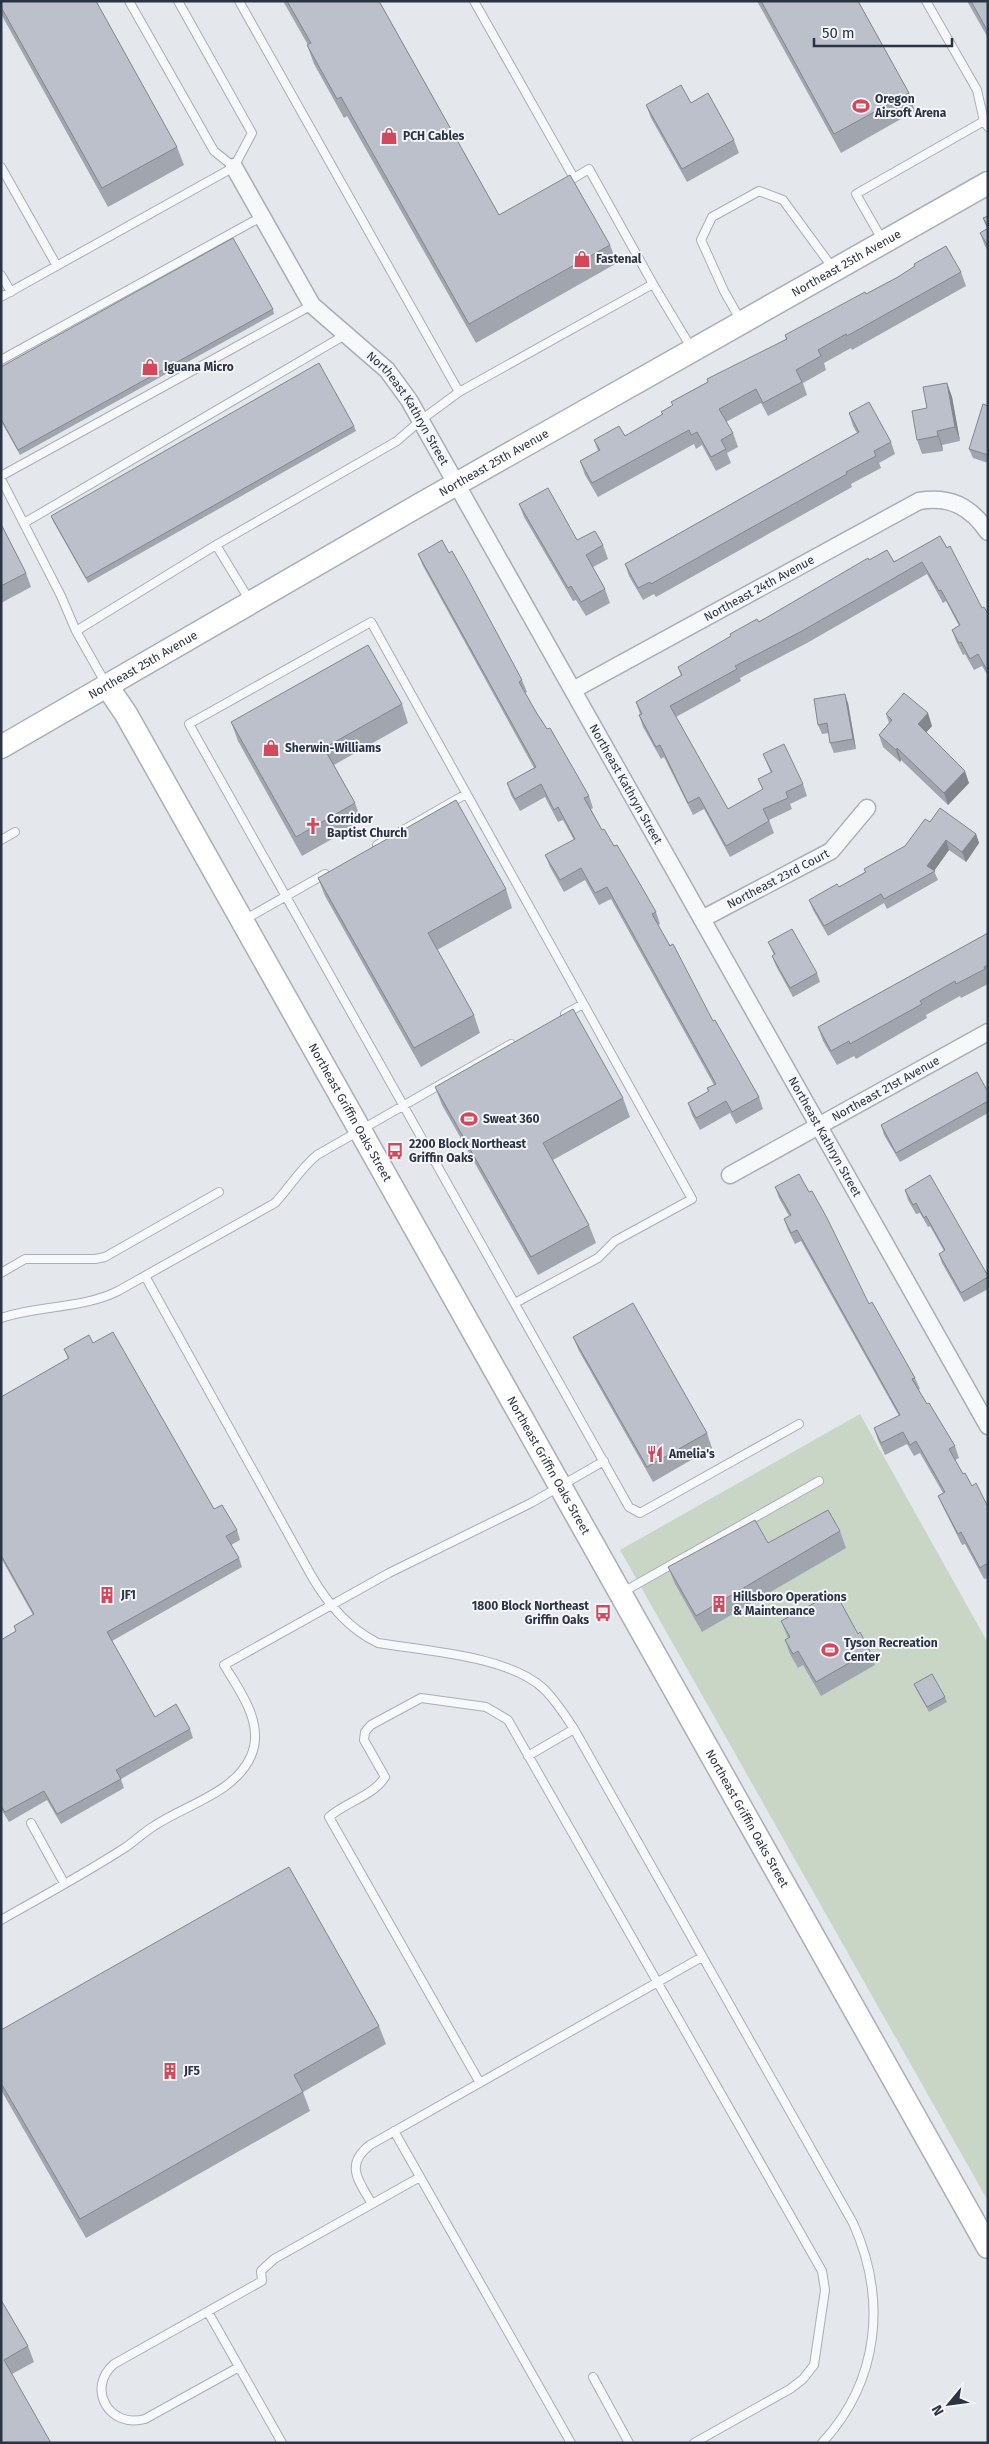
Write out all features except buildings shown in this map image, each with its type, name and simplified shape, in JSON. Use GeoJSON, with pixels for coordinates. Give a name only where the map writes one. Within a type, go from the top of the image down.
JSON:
{"type":"FeatureCollection","features":[{"type":"Feature","properties":{"kind":"street","name":"Northeast Kathryn Street"},"geometry":{"type":"LineString","coordinates":[[234,167],[312,305],[387,370],[421,420],[987,1425]]}},
{"type":"Feature","properties":{"kind":"street","name":"Northeast 25th Avenue"},"geometry":{"type":"LineString","coordinates":[[1,747],[457,483],[988,183]]}},
{"type":"Feature","properties":{"kind":"street","name":"Northeast 24th Avenue"},"geometry":{"type":"LineString","coordinates":[[573,690],[919,501],[930,499],[950,500],[964,506],[978,517],[988,532]]}},
{"type":"Feature","properties":{"kind":"street","name":"Northeast Griffin Oaks Street"},"geometry":{"type":"LineString","coordinates":[[107,686],[127,717],[988,2247]]}},
{"type":"Feature","properties":{"kind":"street","name":"Northeast 23rd Court"},"geometry":{"type":"LineString","coordinates":[[702,919],[831,851],[867,808]]}},
{"type":"Feature","properties":{"kind":"street","name":"Northeast 21st Avenue"},"geometry":{"type":"LineString","coordinates":[[730,1175],[988,1032]]}},
{"type":"Feature","properties":{"kind":"lane"},"geometry":{"type":"LineString","coordinates":[[129,1],[214,151],[234,167]]}},
{"type":"Feature","properties":{"kind":"lane"},"geometry":{"type":"LineString","coordinates":[[1,297],[234,167],[252,133],[178,1]]}},
{"type":"Feature","properties":{"kind":"lane"},"geometry":{"type":"LineString","coordinates":[[239,1],[459,392]]}},
{"type":"Feature","properties":{"kind":"lane"},"geometry":{"type":"LineString","coordinates":[[474,1],[574,178],[589,170],[692,350]]}},
{"type":"Feature","properties":{"kind":"lane"},"geometry":{"type":"LineString","coordinates":[[884,242],[856,194],[986,124],[977,90],[926,1]]}},
{"type":"Feature","properties":{"kind":"lane"},"geometry":{"type":"LineString","coordinates":[[1,167],[57,266]]}},
{"type":"Feature","properties":{"kind":"lane"},"geometry":{"type":"LineString","coordinates":[[742,322],[724,291],[701,240],[712,217],[759,191],[783,200],[834,270]]}},
{"type":"Feature","properties":{"kind":"lane"},"geometry":{"type":"LineString","coordinates":[[1,360],[261,217]]}},
{"type":"Feature","properties":{"kind":"lane"},"geometry":{"type":"LineString","coordinates":[[1,275],[11,292]]}},
{"type":"Feature","properties":{"kind":"lane"},"geometry":{"type":"LineString","coordinates":[[76,630],[216,545],[397,441],[421,420],[459,392],[653,284]]}},
{"type":"Feature","properties":{"kind":"lane"},"geometry":{"type":"LineString","coordinates":[[107,686],[76,630],[61,596],[1,478],[312,305]]}},
{"type":"Feature","properties":{"kind":"lane"},"geometry":{"type":"LineString","coordinates":[[24,523],[346,334]]}},
{"type":"Feature","properties":{"kind":"lane"},"geometry":{"type":"LineString","coordinates":[[216,545],[251,603]]}},
{"type":"Feature","properties":{"kind":"lane"},"geometry":{"type":"LineString","coordinates":[[515,1303],[598,1258],[615,1241],[692,1199],[370,622],[189,724],[629,1507],[640,1513],[799,1424]]}},
{"type":"Feature","properties":{"kind":"lane"},"geometry":{"type":"LineString","coordinates":[[370,849],[466,794]]}},
{"type":"Feature","properties":{"kind":"lane"},"geometry":{"type":"LineString","coordinates":[[1,840],[15,832]]}},
{"type":"Feature","properties":{"kind":"lane"},"geometry":{"type":"LineString","coordinates":[[242,922],[337,868]]}},
{"type":"Feature","properties":{"kind":"lane"},"geometry":{"type":"LineString","coordinates":[[558,1018],[583,1004]]}},
{"type":"Feature","properties":{"kind":"lane"},"geometry":{"type":"LineString","coordinates":[[1,1318],[22,1311],[106,1297],[275,1202],[307,1163],[404,1104],[523,1037]]}},
{"type":"Feature","properties":{"kind":"lane"},"geometry":{"type":"LineString","coordinates":[[1,1273],[25,1259],[95,1259],[105,1257],[219,1192]]}},
{"type":"Feature","properties":{"kind":"lane"},"geometry":{"type":"LineString","coordinates":[[145,1276],[311,1575],[331,1605],[363,1635],[378,1643],[484,1661],[516,1671],[544,1690],[574,1729],[848,2214],[865,2249],[875,2305],[870,2351],[865,2372],[857,2390],[838,2426],[822,2443]]}},
{"type":"Feature","properties":{"kind":"lane"},"geometry":{"type":"LineString","coordinates":[[1,1920],[126,1847],[154,1826],[218,1791],[240,1775],[252,1755],[255,1725],[247,1703],[224,1665],[389,1573],[531,1503],[604,1461]]}},
{"type":"Feature","properties":{"kind":"lane"},"geometry":{"type":"LineString","coordinates":[[620,1594],[819,1481]]}},
{"type":"Feature","properties":{"kind":"lane"},"geometry":{"type":"LineString","coordinates":[[480,2083],[329,1817],[380,1786],[385,1777],[364,1740],[365,1732],[371,1725],[421,1698],[486,1707],[508,1720],[822,2271],[825,2290],[814,2365],[803,2379],[790,2389],[694,2443]]}},
{"type":"Feature","properties":{"kind":"lane"},"geometry":{"type":"LineString","coordinates":[[528,1756],[574,1729]]}},
{"type":"Feature","properties":{"kind":"lane"},"geometry":{"type":"LineString","coordinates":[[31,1824],[64,1883]]}},
{"type":"Feature","properties":{"kind":"lane"},"geometry":{"type":"LineString","coordinates":[[372,2204],[356,2172],[355,2161],[370,2145],[702,1957]]}},
{"type":"Feature","properties":{"kind":"lane"},"geometry":{"type":"LineString","coordinates":[[394,2130],[570,2443]]}},
{"type":"Feature","properties":{"kind":"lane"},"geometry":{"type":"LineString","coordinates":[[239,2367],[145,2419],[134,2422],[124,2421],[114,2414],[107,2406],[102,2394],[101,2380],[107,2370],[114,2364],[262,2280],[261,2271],[274,2259],[420,2177]]}},
{"type":"Feature","properties":{"kind":"lane"},"geometry":{"type":"LineString","coordinates":[[208,2312],[282,2443]]}},
{"type":"Feature","properties":{"kind":"lane"},"geometry":{"type":"LineString","coordinates":[[594,2377],[629,2443]]}},
{"type":"Feature","properties":{"kind":"lane"},"geometry":{"type":"LineString","coordinates":[[562,2443],[564,2431]]}},
{"type":"Feature","properties":{"kind":"green space"},"geometry":{"type":"Polygon","coordinates":[[[860,1414],[988,1643],[988,2201],[620,1550],[860,1414]]]}},
{"type":"Feature","properties":{"kind":"place","name":"Oregon Airsoft Arena"},"geometry":{"type":"Point","coordinates":[861,106]}},
{"type":"Feature","properties":{"kind":"place","name":"PCH Cables"},"geometry":{"type":"Point","coordinates":[389,136]}},
{"type":"Feature","properties":{"kind":"place","name":"Fastenal"},"geometry":{"type":"Point","coordinates":[582,259]}},
{"type":"Feature","properties":{"kind":"place","name":"Iguana Micro"},"geometry":{"type":"Point","coordinates":[150,367]}},
{"type":"Feature","properties":{"kind":"place","name":"Sherwin-Williams"},"geometry":{"type":"Point","coordinates":[271,748]}},
{"type":"Feature","properties":{"kind":"place","name":"Corridor Baptist Church"},"geometry":{"type":"Point","coordinates":[313,826]}},
{"type":"Feature","properties":{"kind":"place","name":"Sweat 360"},"geometry":{"type":"Point","coordinates":[469,1119]}},
{"type":"Feature","properties":{"kind":"place","name":"2200 Block Northeast Griffin Oaks"},"geometry":{"type":"Point","coordinates":[395,1151]}},
{"type":"Feature","properties":{"kind":"place","name":"Amelia's"},"geometry":{"type":"Point","coordinates":[655,1454]}},
{"type":"Feature","properties":{"kind":"place","name":"JF1"},"geometry":{"type":"Point","coordinates":[107,1595]}},
{"type":"Feature","properties":{"kind":"place","name":"Hillsboro Operations & Maintenance"},"geometry":{"type":"Point","coordinates":[719,1604]}},
{"type":"Feature","properties":{"kind":"place","name":"1800 Block Northeast Griffin Oaks"},"geometry":{"type":"Point","coordinates":[603,1613]}},
{"type":"Feature","properties":{"kind":"place","name":"Tyson Recreation Center"},"geometry":{"type":"Point","coordinates":[830,1650]}},
{"type":"Feature","properties":{"kind":"place","name":"JF5"},"geometry":{"type":"Point","coordinates":[170,2071]}}]}
